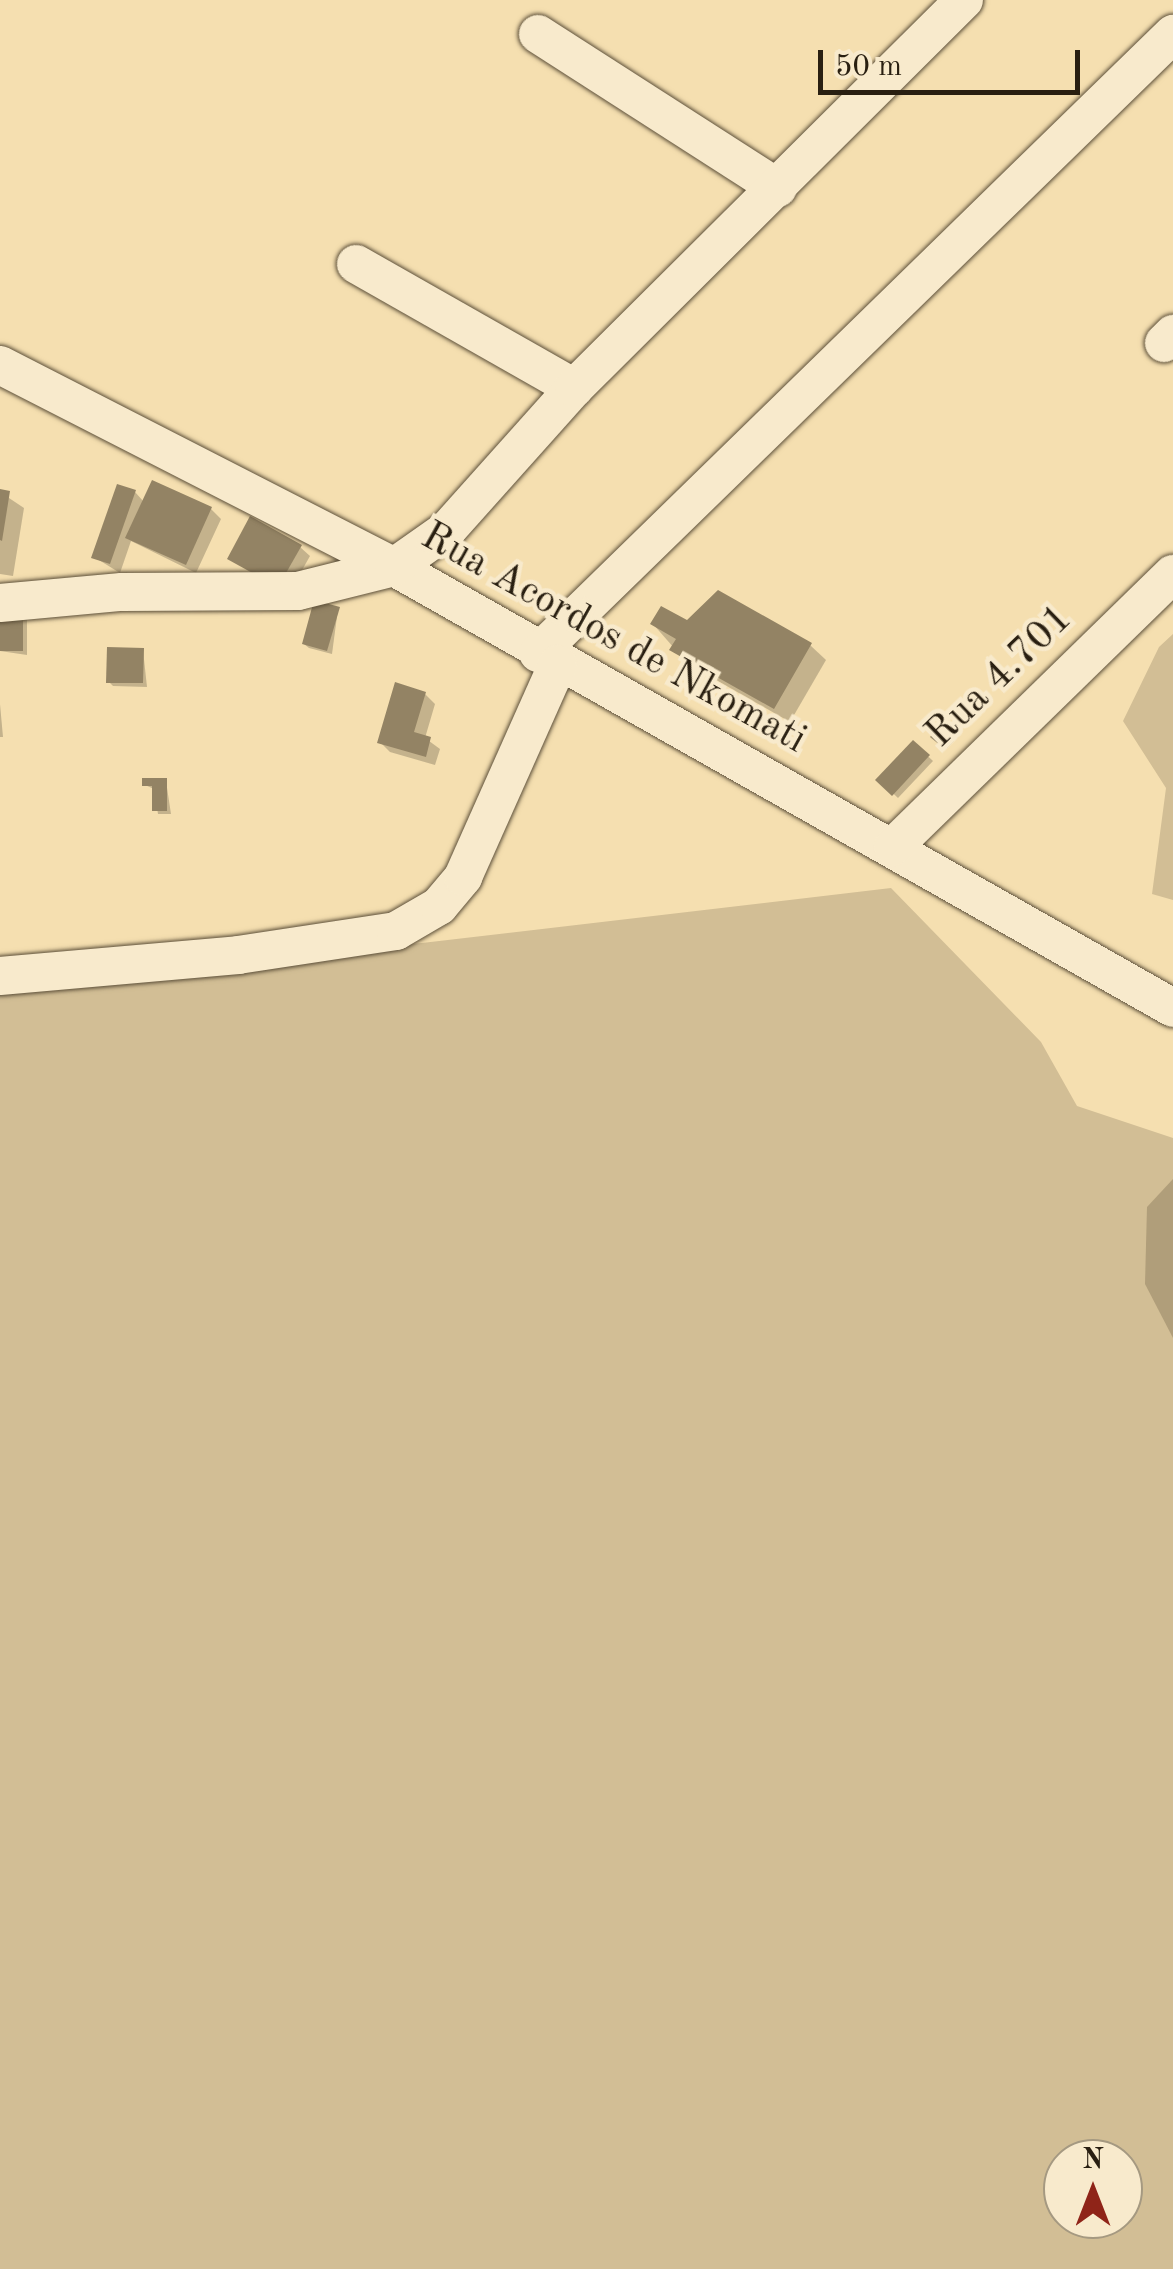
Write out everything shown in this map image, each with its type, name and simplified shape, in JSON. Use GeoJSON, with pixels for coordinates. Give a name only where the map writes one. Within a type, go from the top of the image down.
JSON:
{"type":"FeatureCollection","features":[{"type":"Feature","properties":{"kind":"street"},"geometry":{"type":"LineString","coordinates":[[0,603],[122,592],[298,591],[394,567],[448,529],[574,388],[964,0]]}},
{"type":"Feature","properties":{"kind":"street"},"geometry":{"type":"LineString","coordinates":[[538,34],[778,188]]}},
{"type":"Feature","properties":{"kind":"street"},"geometry":{"type":"LineString","coordinates":[[0,976],[238,955],[396,931],[439,906],[463,877],[548,658],[1173,34]]}},
{"type":"Feature","properties":{"kind":"street"},"geometry":{"type":"LineString","coordinates":[[356,264],[574,388]]}},
{"type":"Feature","properties":{"kind":"street","name":"Rua Acordos de Nkomati"},"geometry":{"type":"LineString","coordinates":[[0,366],[394,567],[548,658],[893,847],[1173,1008]]}},
{"type":"Feature","properties":{"kind":"street","name":"Rua 4.701"},"geometry":{"type":"LineString","coordinates":[[893,847],[1173,574]]}},
{"type":"Feature","properties":{"kind":"shaded area"},"geometry":{"type":"Polygon","coordinates":[[[1173,634],[1173,900],[1152,894],[1166,788],[1123,721],[1159,647],[1173,634]]]}},
{"type":"Feature","properties":{"kind":"shaded area"},"geometry":{"type":"Polygon","coordinates":[[[891,888],[1041,1042],[1077,1106],[1173,1138],[1173,2269],[0,2269],[0,979],[422,943],[891,888]]]}},
{"type":"Feature","properties":{"kind":"shaded area"},"geometry":{"type":"Polygon","coordinates":[[[1173,1179],[1173,1338],[1145,1284],[1147,1207],[1173,1179]]]}},
{"type":"Feature","properties":{"kind":"building"},"geometry":{"type":"Polygon","coordinates":[[[152,480],[212,507],[186,565],[125,538],[152,480]]]}},
{"type":"Feature","properties":{"kind":"building"},"geometry":{"type":"Polygon","coordinates":[[[117,484],[136,490],[110,564],[91,558],[117,484]]]}},
{"type":"Feature","properties":{"kind":"building"},"geometry":{"type":"Polygon","coordinates":[[[0,489],[10,491],[2,541],[0,540],[0,489]]]}},
{"type":"Feature","properties":{"kind":"building"},"geometry":{"type":"Polygon","coordinates":[[[250,516],[302,545],[278,587],[227,559],[250,516]]]}},
{"type":"Feature","properties":{"kind":"building"},"geometry":{"type":"Polygon","coordinates":[[[718,590],[812,643],[774,709],[669,650],[676,639],[650,624],[661,606],[687,620],[718,590]]]}},
{"type":"Feature","properties":{"kind":"building"},"geometry":{"type":"Polygon","coordinates":[[[314,600],[340,607],[327,651],[302,644],[314,600]]]}},
{"type":"Feature","properties":{"kind":"building"},"geometry":{"type":"Polygon","coordinates":[[[0,611],[23,611],[23,651],[0,651],[0,611]]]}},
{"type":"Feature","properties":{"kind":"building"},"geometry":{"type":"Polygon","coordinates":[[[107,647],[144,648],[143,683],[106,683],[107,647]]]}},
{"type":"Feature","properties":{"kind":"building"},"geometry":{"type":"Polygon","coordinates":[[[395,682],[426,692],[414,732],[431,737],[426,757],[377,743],[395,682]]]}},
{"type":"Feature","properties":{"kind":"building"},"geometry":{"type":"Polygon","coordinates":[[[940,725],[951,735],[941,746],[930,737],[940,725]]]}},
{"type":"Feature","properties":{"kind":"building"},"geometry":{"type":"Polygon","coordinates":[[[913,740],[930,755],[892,796],[875,780],[913,740]]]}},
{"type":"Feature","properties":{"kind":"building"},"geometry":{"type":"Polygon","coordinates":[[[142,778],[167,778],[167,811],[152,811],[152,786],[142,786],[142,778]]]}}]}
